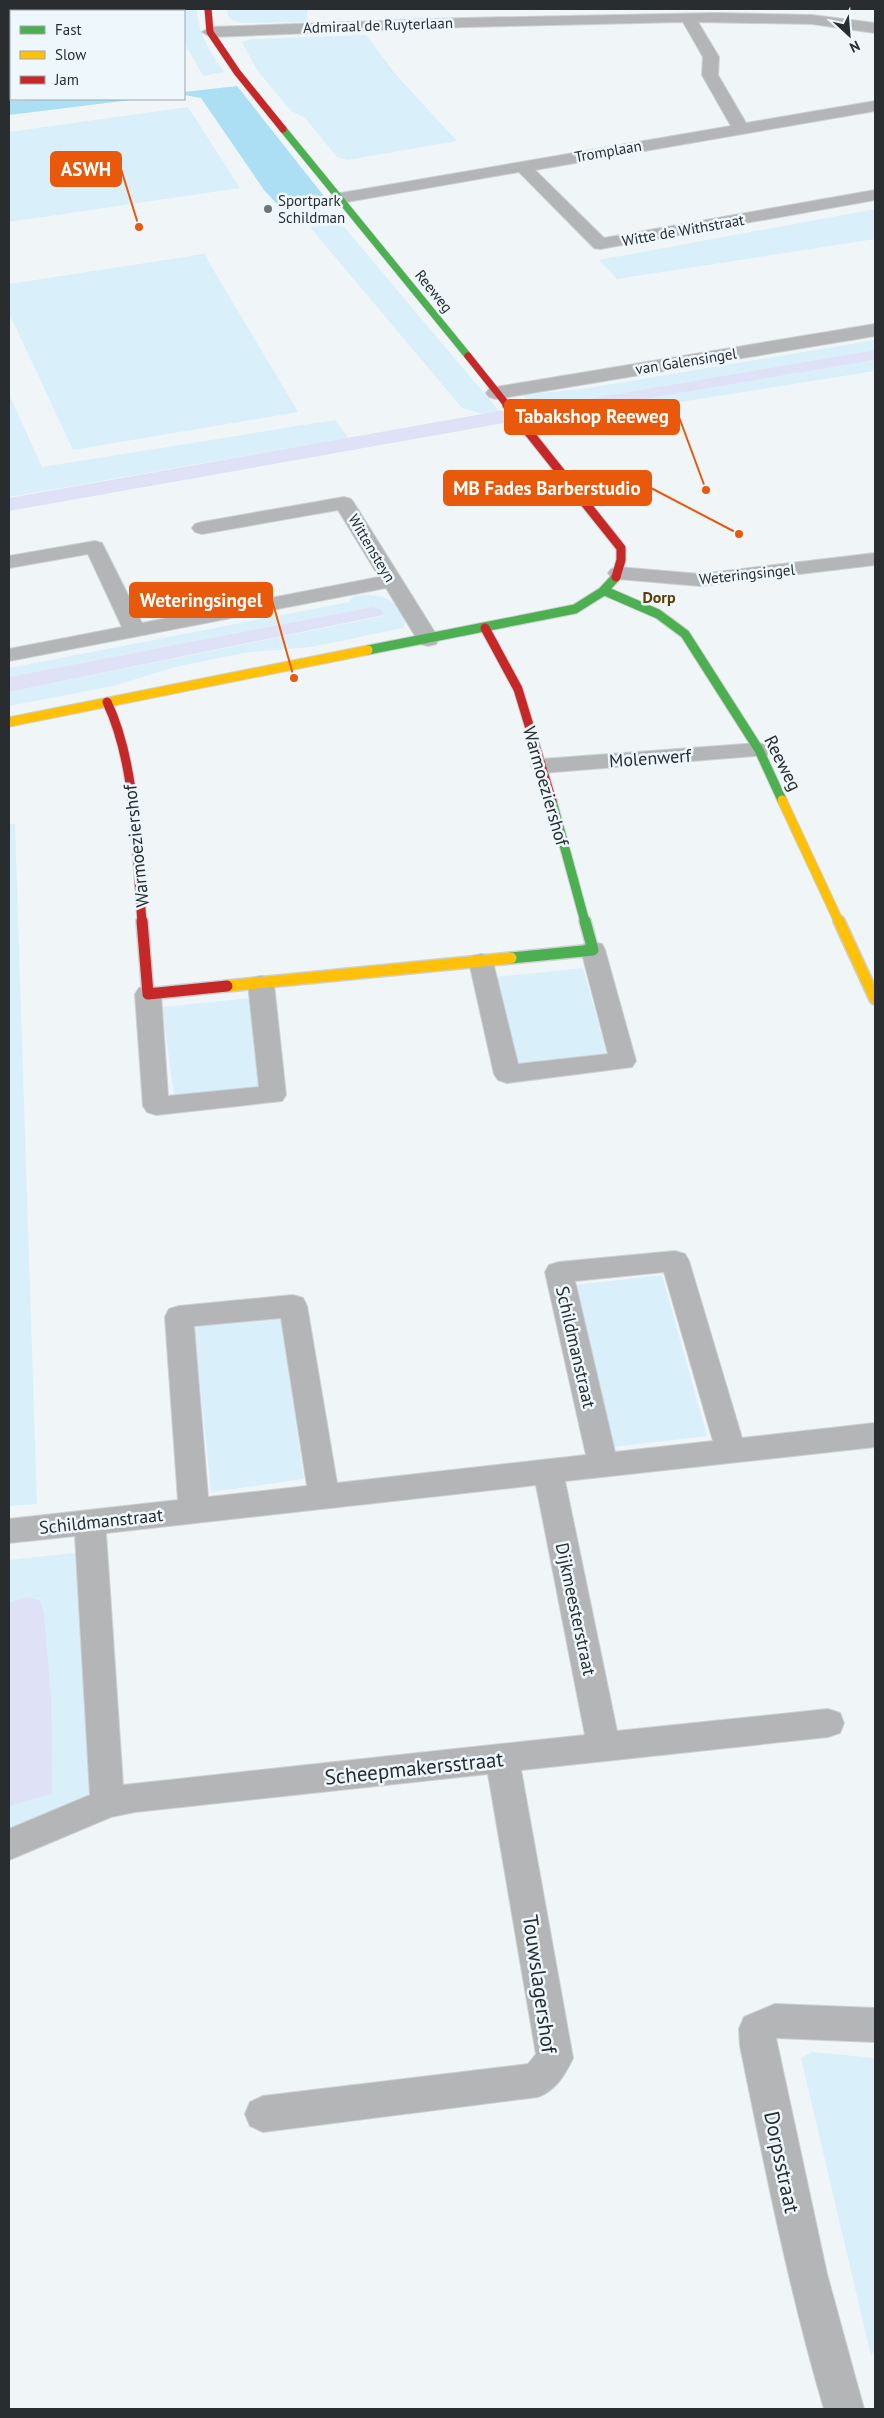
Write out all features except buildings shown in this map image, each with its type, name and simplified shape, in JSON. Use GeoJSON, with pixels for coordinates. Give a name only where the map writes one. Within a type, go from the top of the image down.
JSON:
{"type":"FeatureCollection","features":[{"type":"Feature","properties":{"kind":"main road","name":"Reeweg"},"geometry":{"type":"LineString","coordinates":[[208,9],[210,32],[237,72],[341,198],[621,548],[623,561],[618,573]]}},
{"type":"Feature","properties":{"kind":"main road"},"geometry":{"type":"LineString","coordinates":[[9,722],[575,609],[604,591],[618,573]]}},
{"type":"Feature","properties":{"kind":"main road","name":"Reeweg"},"geometry":{"type":"LineString","coordinates":[[604,591],[653,612],[680,628],[759,750],[869,970],[875,999]]}},
{"type":"Feature","properties":{"kind":"main road","name":"Warmoeziershof"},"geometry":{"type":"LineString","coordinates":[[485,628],[518,689],[542,766],[593,950]]}},
{"type":"Feature","properties":{"kind":"main road","name":"Warmoeziershof"},"geometry":{"type":"LineString","coordinates":[[107,702],[117,723],[129,777],[148,994]]}},
{"type":"Feature","properties":{"kind":"main road"},"geometry":{"type":"LineString","coordinates":[[148,994],[593,950]]}},
{"type":"Feature","properties":{"kind":"street"},"geometry":{"type":"LineString","coordinates":[[317,9],[317,27]]}},
{"type":"Feature","properties":{"kind":"street","name":"Admiraal de Ruyterlaan"},"geometry":{"type":"LineString","coordinates":[[210,32],[496,15],[688,18],[816,14],[875,28]]}},
{"type":"Feature","properties":{"kind":"street"},"geometry":{"type":"LineString","coordinates":[[688,18],[711,57],[710,76],[740,128]]}},
{"type":"Feature","properties":{"kind":"street","name":"Tromplaan"},"geometry":{"type":"LineString","coordinates":[[341,198],[875,106]]}},
{"type":"Feature","properties":{"kind":"street","name":"Witte de Withstraat"},"geometry":{"type":"LineString","coordinates":[[522,166],[600,244],[875,195]]}},
{"type":"Feature","properties":{"kind":"street","name":"van Galensingel"},"geometry":{"type":"LineString","coordinates":[[496,393],[875,330]]}},
{"type":"Feature","properties":{"kind":"street","name":"Wittensteyn"},"geometry":{"type":"LineString","coordinates":[[202,528],[344,502],[428,638]]}},
{"type":"Feature","properties":{"kind":"street"},"geometry":{"type":"LineString","coordinates":[[9,562],[95,547],[135,631]]}},
{"type":"Feature","properties":{"kind":"street","name":"Weteringsingel"},"geometry":{"type":"LineString","coordinates":[[618,573],[684,580],[708,579],[875,559]]}},
{"type":"Feature","properties":{"kind":"street"},"geometry":{"type":"LineString","coordinates":[[9,655],[392,582]]}},
{"type":"Feature","properties":{"kind":"street","name":"Molenwerf"},"geometry":{"type":"LineString","coordinates":[[542,766],[759,750]]}},
{"type":"Feature","properties":{"kind":"street","name":"Warmoeziershof"},"geometry":{"type":"LineString","coordinates":[[481,962],[507,1074],[623,1061],[593,950]]}},
{"type":"Feature","properties":{"kind":"street","name":"Warmoeziershof"},"geometry":{"type":"LineString","coordinates":[[148,994],[156,1106],[273,1095],[261,984]]}},
{"type":"Feature","properties":{"kind":"street","name":"Schildmanstraat"},"geometry":{"type":"LineString","coordinates":[[603,1464],[559,1272],[674,1261],[731,1450]]}},
{"type":"Feature","properties":{"kind":"street"},"geometry":{"type":"LineString","coordinates":[[194,1512],[179,1317],[292,1306],[324,1496]]}},
{"type":"Feature","properties":{"kind":"street","name":"Schildmanstraat"},"geometry":{"type":"LineString","coordinates":[[9,1531],[194,1512],[603,1464],[875,1436]]}},
{"type":"Feature","properties":{"kind":"street","name":"Dijkmeesterstraat"},"geometry":{"type":"LineString","coordinates":[[548,1471],[604,1747]]}},
{"type":"Feature","properties":{"kind":"street"},"geometry":{"type":"LineString","coordinates":[[90,1523],[121,1800]]}},
{"type":"Feature","properties":{"kind":"street","name":"Scheepmakersstraat"},"geometry":{"type":"LineString","coordinates":[[9,1845],[121,1800],[828,1723]]}},
{"type":"Feature","properties":{"kind":"street","name":"Touwslagershof"},"geometry":{"type":"LineString","coordinates":[[263,2114],[538,2080],[555,2058],[502,1759]]}},
{"type":"Feature","properties":{"kind":"street","name":"Dorpsstraat"},"geometry":{"type":"LineString","coordinates":[[844,2409],[799,2242],[758,2046],[757,2029],[775,2021],[875,2025]]}},
{"type":"Feature","properties":{"kind":"shaded area"},"geometry":{"type":"Polygon","coordinates":[[[9,9],[38,9],[10,10],[9,90],[9,9]]]}},
{"type":"Feature","properties":{"kind":"shaded area"},"geometry":{"type":"Polygon","coordinates":[[[197,9],[202,35],[224,72],[203,76],[185,44],[185,10],[166,10],[197,9]]]}},
{"type":"Feature","properties":{"kind":"shaded area"},"geometry":{"type":"Polygon","coordinates":[[[227,9],[307,9],[307,22],[242,23],[232,20],[228,16],[227,9]]]}},
{"type":"Feature","properties":{"kind":"shaded area"},"geometry":{"type":"Polygon","coordinates":[[[366,35],[397,76],[457,141],[347,160],[337,157],[305,118],[291,111],[257,70],[242,42],[251,39],[366,35]]]}},
{"type":"Feature","properties":{"kind":"shaded area"},"geometry":{"type":"Polygon","coordinates":[[[237,86],[327,200],[281,205],[276,203],[264,190],[201,98],[185,95],[185,92],[237,86]]]}},
{"type":"Feature","properties":{"kind":"shaded area"},"geometry":{"type":"Polygon","coordinates":[[[36,100],[131,100],[9,115],[9,101],[36,100]]]}},
{"type":"Feature","properties":{"kind":"shaded area"},"geometry":{"type":"Polygon","coordinates":[[[188,107],[240,188],[9,222],[9,132],[188,107]]]}},
{"type":"Feature","properties":{"kind":"shaded area"},"geometry":{"type":"Polygon","coordinates":[[[875,209],[875,239],[617,279],[599,260],[875,209]]]}},
{"type":"Feature","properties":{"kind":"shaded area"},"geometry":{"type":"Polygon","coordinates":[[[331,225],[344,227],[499,411],[483,414],[462,408],[310,227],[331,225]]]}},
{"type":"Feature","properties":{"kind":"shaded area"},"geometry":{"type":"Polygon","coordinates":[[[204,254],[298,412],[73,450],[9,313],[9,284],[204,254]]]}},
{"type":"Feature","properties":{"kind":"shaded area"},"geometry":{"type":"Polygon","coordinates":[[[875,340],[875,350],[534,408],[523,395],[582,389],[875,340]]]}},
{"type":"Feature","properties":{"kind":"shaded area"},"geometry":{"type":"Polygon","coordinates":[[[875,350],[875,360],[544,416],[9,511],[9,498],[499,411],[534,408],[875,350]]]}},
{"type":"Feature","properties":{"kind":"shaded area"},"geometry":{"type":"Polygon","coordinates":[[[875,360],[875,371],[548,423],[544,416],[875,360]]]}},
{"type":"Feature","properties":{"kind":"shaded area"},"geometry":{"type":"Polygon","coordinates":[[[9,394],[42,467],[335,420],[348,438],[9,497],[9,394]]]}},
{"type":"Feature","properties":{"kind":"shaded area"},"geometry":{"type":"Polygon","coordinates":[[[354,596],[379,596],[390,600],[398,608],[406,621],[403,628],[311,647],[243,653],[175,667],[113,686],[9,706],[9,692],[384,616],[381,609],[372,607],[9,677],[9,668],[349,602],[354,596]]]}},
{"type":"Feature","properties":{"kind":"shaded area"},"geometry":{"type":"Polygon","coordinates":[[[372,607],[381,609],[384,615],[9,692],[9,677],[372,607]]]}},
{"type":"Feature","properties":{"kind":"shaded area"},"geometry":{"type":"Polygon","coordinates":[[[9,824],[15,824],[37,1504],[9,1506],[9,824]]]}},
{"type":"Feature","properties":{"kind":"shaded area"},"geometry":{"type":"Polygon","coordinates":[[[583,968],[608,1058],[519,1066],[496,977],[583,968]]]}},
{"type":"Feature","properties":{"kind":"shaded area"},"geometry":{"type":"Polygon","coordinates":[[[251,998],[264,1092],[175,1102],[162,1007],[251,998]]]}},
{"type":"Feature","properties":{"kind":"shaded area"},"geometry":{"type":"Polygon","coordinates":[[[662,1275],[707,1436],[613,1447],[575,1285],[662,1275]]]}},
{"type":"Feature","properties":{"kind":"shaded area"},"geometry":{"type":"Polygon","coordinates":[[[280,1316],[304,1479],[211,1492],[194,1326],[280,1316]]]}},
{"type":"Feature","properties":{"kind":"shaded area"},"geometry":{"type":"Polygon","coordinates":[[[83,1552],[98,1800],[9,1838],[9,1560],[83,1552]]]}},
{"type":"Feature","properties":{"kind":"shaded area"},"geometry":{"type":"Polygon","coordinates":[[[26,1597],[40,1600],[44,1613],[51,1698],[52,1794],[9,1806],[9,1603],[26,1597]]]}},
{"type":"Feature","properties":{"kind":"shaded area"},"geometry":{"type":"Polygon","coordinates":[[[812,2052],[875,2058],[875,2349],[871,2356],[801,2058],[812,2052]]]}},
{"type":"Feature","properties":{"kind":"traffic: fast"},"geometry":{"type":"LineString","coordinates":[[283,129],[468,356]]}},
{"type":"Feature","properties":{"kind":"traffic: fast"},"geometry":{"type":"LineString","coordinates":[[368,650],[575,609],[602,592],[616,577]]}},
{"type":"Feature","properties":{"kind":"traffic: fast"},"geometry":{"type":"LineString","coordinates":[[605,591],[658,614],[685,634],[759,750],[782,800]]}},
{"type":"Feature","properties":{"kind":"traffic: fast"},"geometry":{"type":"LineString","coordinates":[[511,958],[593,950],[552,801]]}},
{"type":"Feature","properties":{"kind":"traffic: slow"},"geometry":{"type":"LineString","coordinates":[[9,722],[368,650]]}},
{"type":"Feature","properties":{"kind":"traffic: slow"},"geometry":{"type":"LineString","coordinates":[[782,800],[875,999]]}},
{"type":"Feature","properties":{"kind":"traffic: slow"},"geometry":{"type":"LineString","coordinates":[[227,986],[511,958]]}},
{"type":"Feature","properties":{"kind":"traffic: jam"},"geometry":{"type":"LineString","coordinates":[[208,9],[210,32],[237,72],[283,129]]}},
{"type":"Feature","properties":{"kind":"traffic: jam"},"geometry":{"type":"LineString","coordinates":[[468,356],[621,548],[621,560],[616,577]]}},
{"type":"Feature","properties":{"kind":"traffic: jam"},"geometry":{"type":"LineString","coordinates":[[485,628],[518,689],[552,801]]}},
{"type":"Feature","properties":{"kind":"traffic: jam"},"geometry":{"type":"LineString","coordinates":[[107,702],[117,723],[129,777],[148,994],[227,986]]}},
{"type":"Feature","properties":{"kind":"place","name":"Sportpark Schildman"},"geometry":{"type":"Point","coordinates":[268,209]}},
{"type":"Feature","properties":{"kind":"place","name":"ASWH"},"geometry":{"type":"Point","coordinates":[139,227]}},
{"type":"Feature","properties":{"kind":"place","name":"Tabakshop Reeweg"},"geometry":{"type":"Point","coordinates":[706,490]}},
{"type":"Feature","properties":{"kind":"place","name":"MB Fades Barberstudio"},"geometry":{"type":"Point","coordinates":[739,534]}},
{"type":"Feature","properties":{"kind":"place","name":"Weteringsingel"},"geometry":{"type":"Point","coordinates":[294,678]}},
{"type":"Feature","properties":{"kind":"district","name":"Dorp"},"geometry":{"type":"Point","coordinates":[659,597]}}]}
